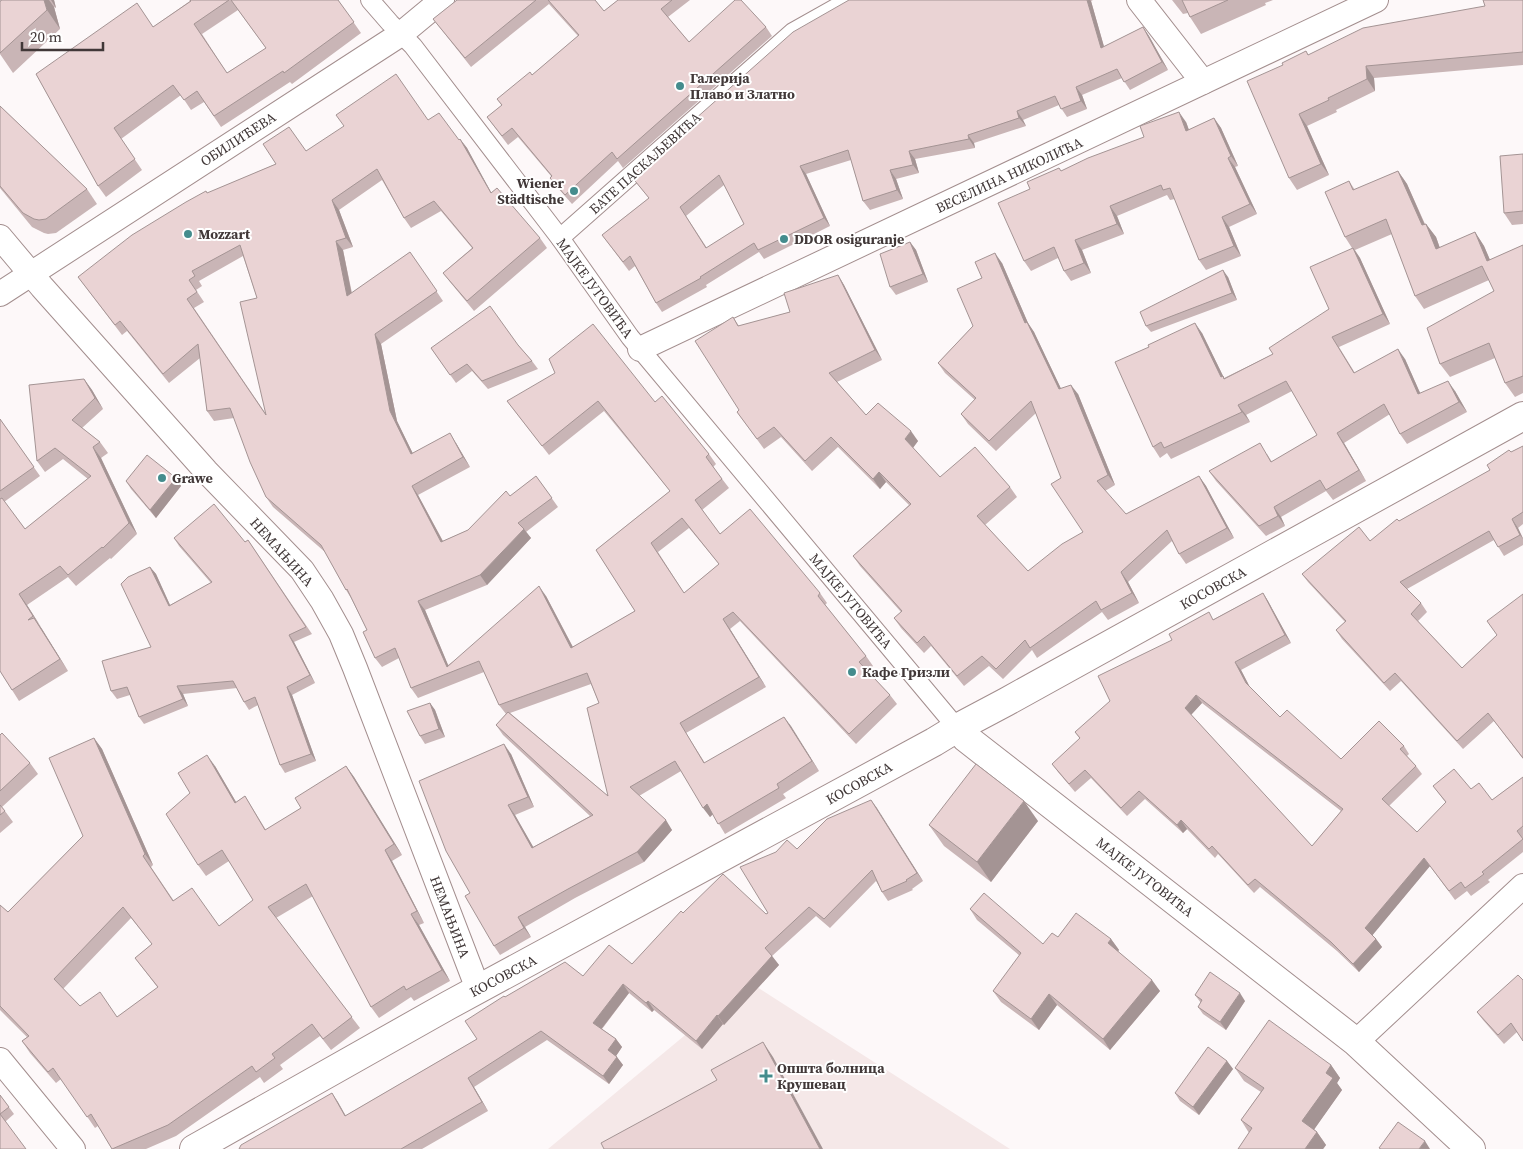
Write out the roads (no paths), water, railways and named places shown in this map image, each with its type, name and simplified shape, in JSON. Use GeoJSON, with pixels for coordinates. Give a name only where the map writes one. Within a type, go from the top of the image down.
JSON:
{"type":"FeatureCollection","features":[{"type":"Feature","properties":{"kind":"street","name":"МАЈКЕ ЈУГОВИЋА"},"geometry":{"type":"LineString","coordinates":[[370,0],[413,46],[560,238],[630,337],[966,738],[1356,1042],[1471,1149]]}},
{"type":"Feature","properties":{"kind":"street","name":"ОБИЛИЋЕВА"},"geometry":{"type":"LineString","coordinates":[[0,294],[401,34],[442,0]]}},
{"type":"Feature","properties":{"kind":"street","name":"БАТЕ ПАСКАЉЕВИЋА"},"geometry":{"type":"LineString","coordinates":[[560,238],[792,32],[850,0]]}},
{"type":"Feature","properties":{"kind":"street"},"geometry":{"type":"LineString","coordinates":[[1140,0],[1203,82]]}},
{"type":"Feature","properties":{"kind":"street","name":"ВЕСЕЛИНА НИКОЛИЋА"},"geometry":{"type":"LineString","coordinates":[[640,349],[1376,0]]}},
{"type":"Feature","properties":{"kind":"street","name":"НЕМАЊИНА"},"geometry":{"type":"LineString","coordinates":[[0,237],[42,288],[200,463],[302,570],[322,600],[355,668],[478,990]]}},
{"type":"Feature","properties":{"kind":"street","name":"КОСОВСКА"},"geometry":{"type":"LineString","coordinates":[[194,1149],[478,990],[934,742],[1523,416]]}},
{"type":"Feature","properties":{"kind":"street"},"geometry":{"type":"LineString","coordinates":[[1356,1042],[1523,886]]}},
{"type":"Feature","properties":{"kind":"street"},"geometry":{"type":"LineString","coordinates":[[0,1060],[73,1149]]}},
{"type":"Feature","properties":{"kind":"place","name":"Галерија Плаво и Златно"},"geometry":{"type":"Point","coordinates":[680,86]}},
{"type":"Feature","properties":{"kind":"place","name":"Wiener Städtische"},"geometry":{"type":"Point","coordinates":[574,191]}},
{"type":"Feature","properties":{"kind":"place","name":"Mozzart"},"geometry":{"type":"Point","coordinates":[188,234]}},
{"type":"Feature","properties":{"kind":"place","name":"DDOR osiguranje"},"geometry":{"type":"Point","coordinates":[784,239]}},
{"type":"Feature","properties":{"kind":"place","name":"Grawe"},"geometry":{"type":"Point","coordinates":[162,478]}},
{"type":"Feature","properties":{"kind":"place","name":"Кафе Гризли"},"geometry":{"type":"Point","coordinates":[852,672]}},
{"type":"Feature","properties":{"kind":"place","name":"Општа болница Крушевац"},"geometry":{"type":"Point","coordinates":[766,1076]}}]}
